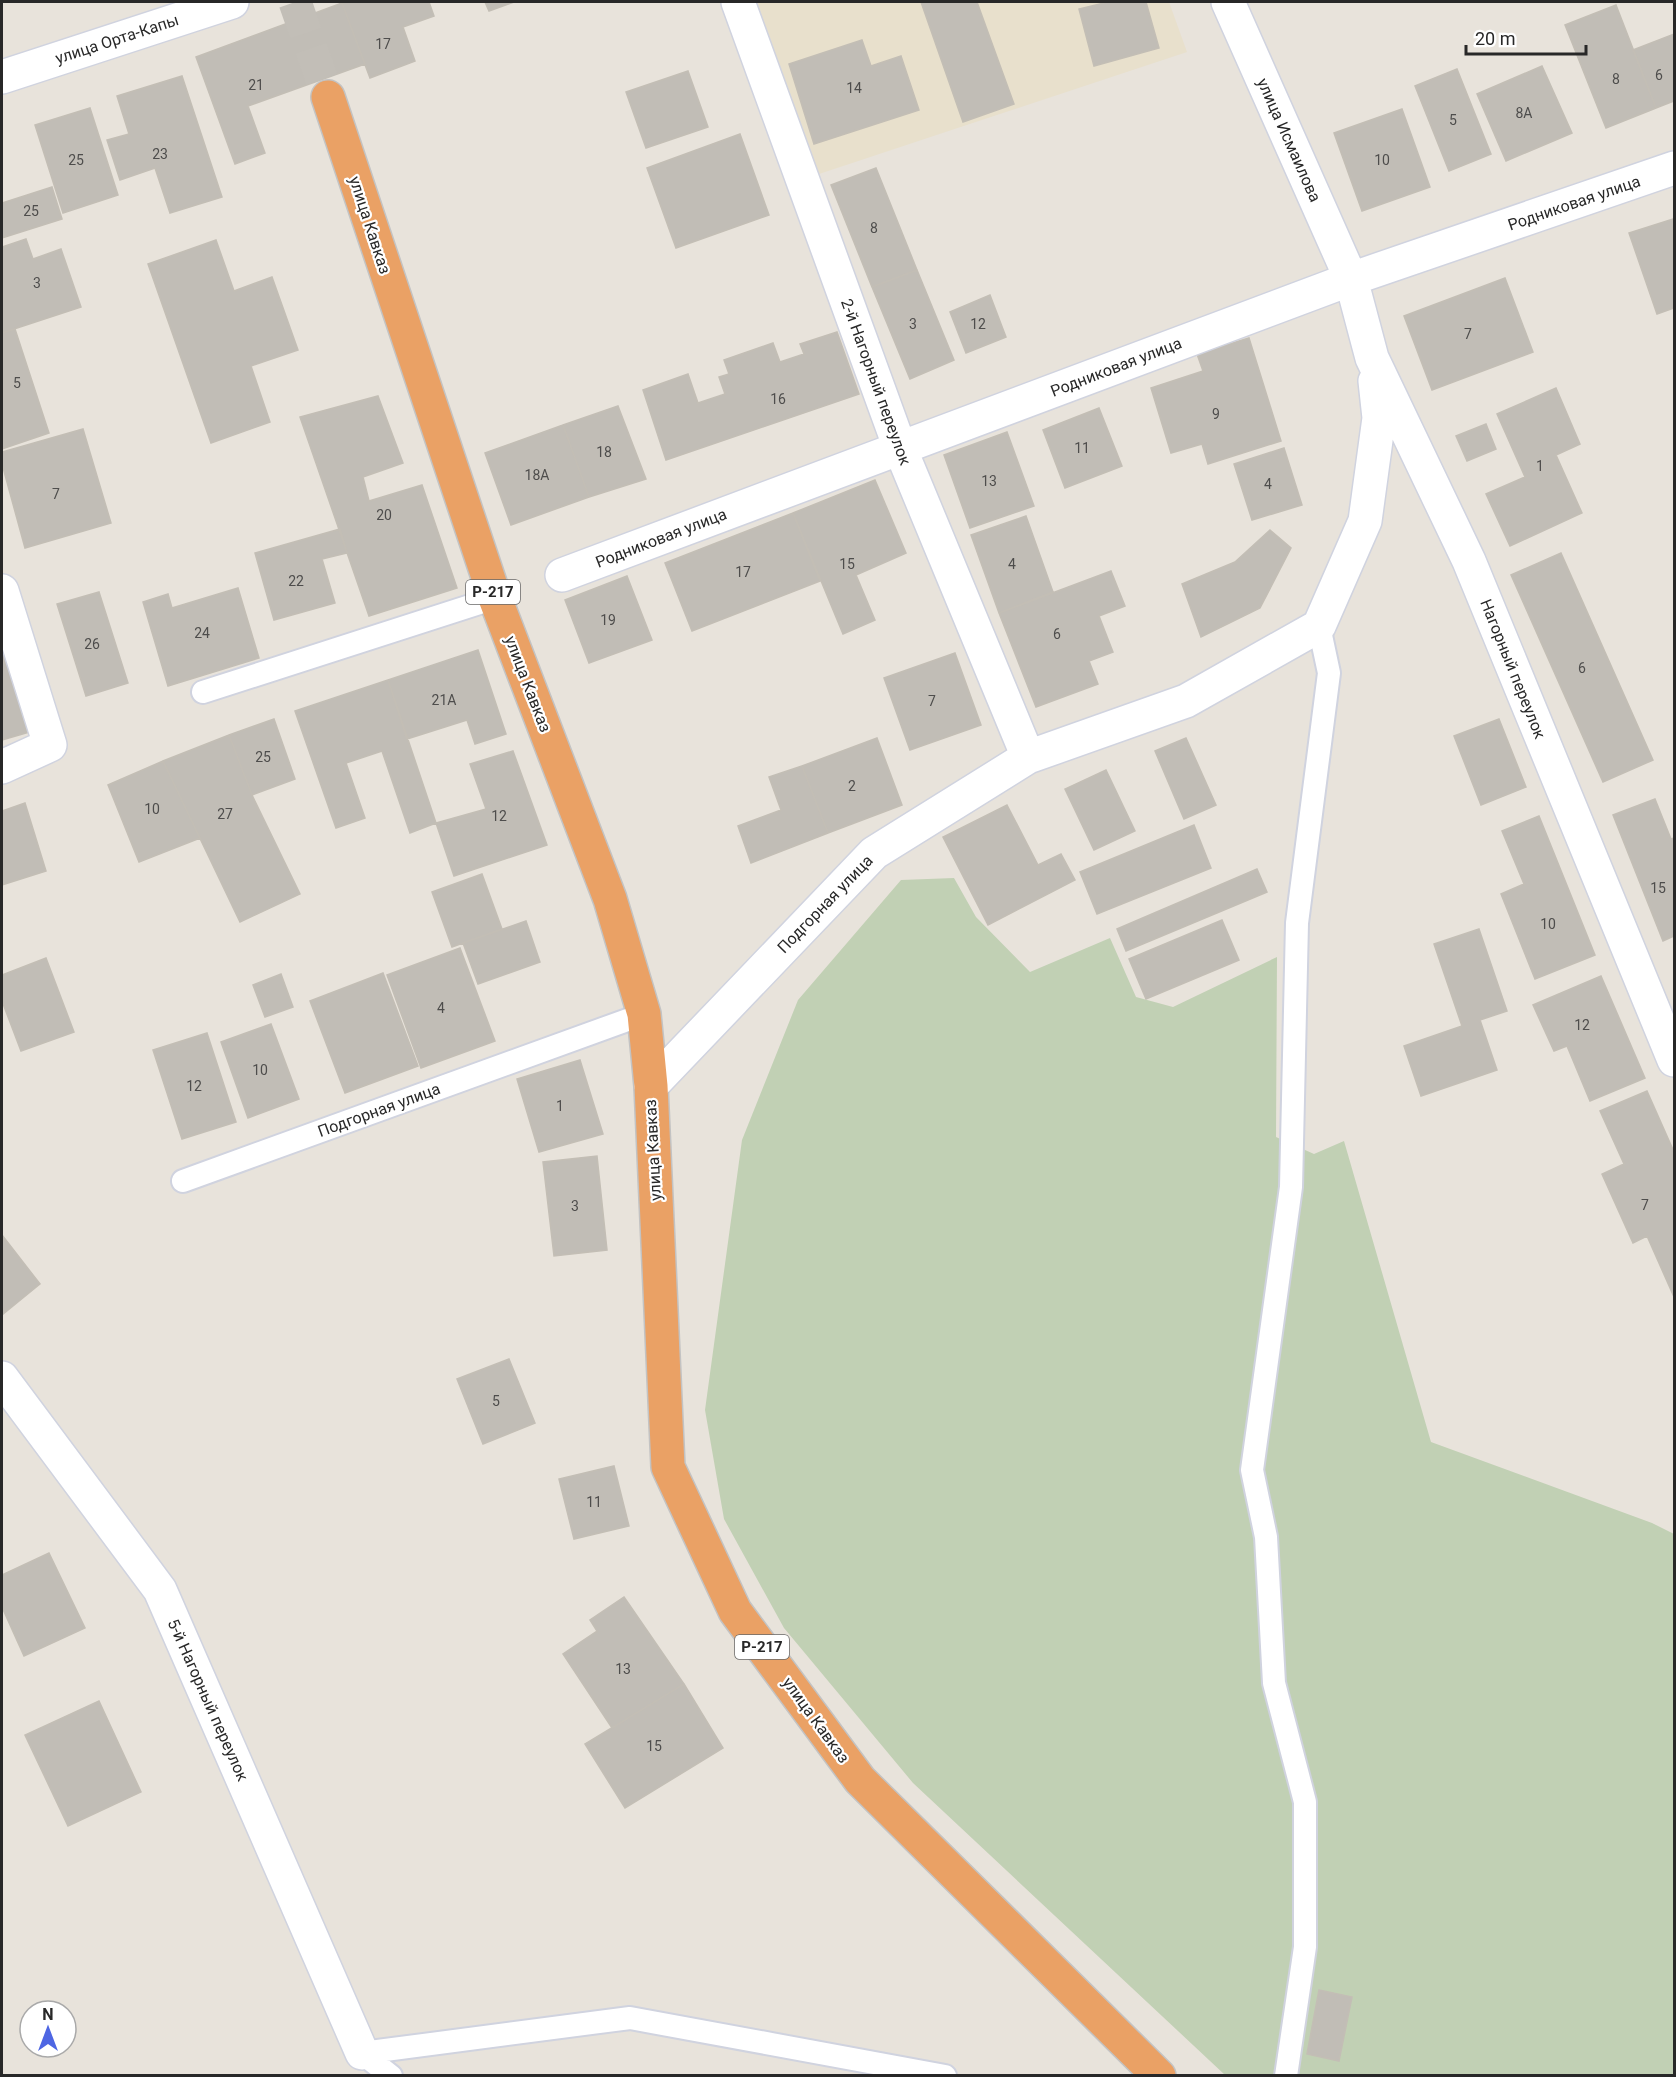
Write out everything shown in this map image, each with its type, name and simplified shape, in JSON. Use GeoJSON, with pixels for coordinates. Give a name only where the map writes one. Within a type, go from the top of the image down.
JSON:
{"type":"FeatureCollection","features":[{"type":"Feature","properties":{"kind":"highway","name":"улица Кавказ"},"geometry":{"type":"LineString","coordinates":[[328,97],[495,598],[610,899],[644,1014],[651,1086],[668,1467],[735,1611],[860,1780],[1159,2076]]}},
{"type":"Feature","properties":{"kind":"street","name":"улица Орта-Капы"},"geometry":{"type":"LineString","coordinates":[[2,77],[232,2]]}},
{"type":"Feature","properties":{"kind":"street","name":"2-й Нагорный переулок"},"geometry":{"type":"LineString","coordinates":[[738,2],[900,448],[1028,757]]}},
{"type":"Feature","properties":{"kind":"street","name":"улица Исмаилова"},"geometry":{"type":"LineString","coordinates":[[1227,2],[1351,279]]}},
{"type":"Feature","properties":{"kind":"street","name":"Родниковая улица"},"geometry":{"type":"LineString","coordinates":[[562,576],[1351,279],[1674,168]]}},
{"type":"Feature","properties":{"kind":"street","name":"Нагорный переулок"},"geometry":{"type":"LineString","coordinates":[[1351,279],[1372,358],[1469,561],[1674,1060]]}},
{"type":"Feature","properties":{"kind":"street"},"geometry":{"type":"LineString","coordinates":[[1320,626],[1365,521],[1379,418],[1372,358]]}},
{"type":"Feature","properties":{"kind":"street"},"geometry":{"type":"LineString","coordinates":[[2,591],[50,745],[2,767]]}},
{"type":"Feature","properties":{"kind":"street","name":"Подгорная улица"},"geometry":{"type":"LineString","coordinates":[[651,1086],[874,853],[1028,757],[1186,701],[1320,626]]}},
{"type":"Feature","properties":{"kind":"street","name":"5-й Нагорный переулок"},"geometry":{"type":"LineString","coordinates":[[2,1378],[160,1590],[362,2053]]}},
{"type":"Feature","properties":{"kind":"lane"},"geometry":{"type":"LineString","coordinates":[[203,692],[495,598]]}},
{"type":"Feature","properties":{"kind":"lane"},"geometry":{"type":"LineString","coordinates":[[1286,2076],[1305,1947],[1305,1802],[1274,1683],[1266,1537],[1252,1470],[1291,1187],[1297,923],[1329,673],[1320,626]]}},
{"type":"Feature","properties":{"kind":"lane","name":"Подгорная улица"},"geometry":{"type":"LineString","coordinates":[[183,1181],[644,1014]]}},
{"type":"Feature","properties":{"kind":"lane"},"geometry":{"type":"LineString","coordinates":[[362,2053],[630,2018],[945,2076]]}},
{"type":"Feature","properties":{"kind":"lane"},"geometry":{"type":"LineString","coordinates":[[362,2053],[391,2076]]}},
{"type":"Feature","properties":{"kind":"shaded area"},"geometry":{"type":"Polygon","coordinates":[[[757,2],[1169,2],[1187,52],[813,176],[757,2]]]}},
{"type":"Feature","properties":{"kind":"green space"},"geometry":{"type":"Polygon","coordinates":[[[954,878],[976,917],[1030,972],[1110,938],[1136,997],[1173,1007],[1277,957],[1276,1137],[1314,1154],[1344,1141],[1431,1442],[1652,1523],[1674,1534],[1674,2075],[1225,2075],[913,1783],[784,1628],[724,1519],[705,1410],[742,1140],[798,1000],[901,880],[954,878]]]}},
{"type":"Feature","properties":{"kind":"building"},"geometry":{"type":"Polygon","coordinates":[[[429,2],[434,16],[403,27],[415,61],[370,78],[342,3],[429,2]]]}},
{"type":"Feature","properties":{"kind":"building"},"geometry":{"type":"Polygon","coordinates":[[[485,2],[514,2],[489,11],[485,2]]]}},
{"type":"Feature","properties":{"kind":"building"},"geometry":{"type":"Polygon","coordinates":[[[921,2],[977,2],[1014,104],[963,122],[921,2]]]}},
{"type":"Feature","properties":{"kind":"building"},"geometry":{"type":"Polygon","coordinates":[[[1108,2],[1146,2],[1159,48],[1094,66],[1079,9],[1108,2]]]}},
{"type":"Feature","properties":{"kind":"building"},"geometry":{"type":"Polygon","coordinates":[[[342,3],[365,64],[248,106],[265,153],[235,164],[196,57],[342,3]]]}},
{"type":"Feature","properties":{"kind":"building"},"geometry":{"type":"Polygon","coordinates":[[[1616,5],[1656,108],[1606,128],[1565,25],[1616,5]]]}},
{"type":"Feature","properties":{"kind":"building"},"geometry":{"type":"Polygon","coordinates":[[[1674,34],[1674,101],[1656,108],[1633,50],[1674,34]]]}},
{"type":"Feature","properties":{"kind":"building"},"geometry":{"type":"Polygon","coordinates":[[[862,40],[871,66],[901,56],[919,110],[814,144],[789,64],[862,40]]]}},
{"type":"Feature","properties":{"kind":"building"},"geometry":{"type":"Polygon","coordinates":[[[1542,66],[1572,133],[1506,161],[1477,94],[1542,66]]]}},
{"type":"Feature","properties":{"kind":"building"},"geometry":{"type":"Polygon","coordinates":[[[1457,69],[1491,154],[1449,171],[1415,86],[1457,69]]]}},
{"type":"Feature","properties":{"kind":"building"},"geometry":{"type":"Polygon","coordinates":[[[688,71],[708,127],[646,148],[626,92],[688,71]]]}},
{"type":"Feature","properties":{"kind":"building"},"geometry":{"type":"Polygon","coordinates":[[[182,76],[222,197],[170,213],[155,168],[120,180],[107,140],[129,134],[117,96],[182,76]]]}},
{"type":"Feature","properties":{"kind":"building"},"geometry":{"type":"Polygon","coordinates":[[[90,108],[118,195],[63,213],[35,125],[90,108]]]}},
{"type":"Feature","properties":{"kind":"building"},"geometry":{"type":"Polygon","coordinates":[[[1402,109],[1430,187],[1362,211],[1334,133],[1402,109]]]}},
{"type":"Feature","properties":{"kind":"building"},"geometry":{"type":"Polygon","coordinates":[[[740,134],[769,215],[676,248],[647,168],[740,134]]]}},
{"type":"Feature","properties":{"kind":"building"},"geometry":{"type":"Polygon","coordinates":[[[876,168],[917,270],[872,287],[831,185],[876,168]]]}},
{"type":"Feature","properties":{"kind":"building"},"geometry":{"type":"Polygon","coordinates":[[[52,187],[62,219],[2,238],[2,203],[52,187]]]}},
{"type":"Feature","properties":{"kind":"building"},"geometry":{"type":"Polygon","coordinates":[[[1673,219],[1674,308],[1657,314],[1629,233],[1673,219]]]}},
{"type":"Feature","properties":{"kind":"building"},"geometry":{"type":"Polygon","coordinates":[[[26,239],[33,259],[61,249],[81,307],[2,333],[2,247],[26,239]]]}},
{"type":"Feature","properties":{"kind":"building"},"geometry":{"type":"Polygon","coordinates":[[[216,240],[234,291],[272,277],[298,350],[251,366],[270,422],[211,443],[148,264],[216,240]]]}},
{"type":"Feature","properties":{"kind":"building"},"geometry":{"type":"Polygon","coordinates":[[[917,270],[954,360],[910,379],[872,287],[917,270]]]}},
{"type":"Feature","properties":{"kind":"building"},"geometry":{"type":"Polygon","coordinates":[[[1505,278],[1533,352],[1432,390],[1404,316],[1505,278]]]}},
{"type":"Feature","properties":{"kind":"building"},"geometry":{"type":"Polygon","coordinates":[[[990,295],[1006,337],[966,353],[950,312],[990,295]]]}},
{"type":"Feature","properties":{"kind":"building"},"geometry":{"type":"Polygon","coordinates":[[[15,329],[49,433],[2,449],[2,333],[15,329]]]}},
{"type":"Feature","properties":{"kind":"building"},"geometry":{"type":"Polygon","coordinates":[[[837,332],[859,394],[666,460],[643,390],[688,374],[698,403],[725,394],[719,377],[729,374],[724,360],[773,343],[780,362],[804,354],[800,344],[837,332]]]}},
{"type":"Feature","properties":{"kind":"building"},"geometry":{"type":"Polygon","coordinates":[[[1249,338],[1281,441],[1208,464],[1202,444],[1171,453],[1151,388],[1203,371],[1197,354],[1249,338]]]}},
{"type":"Feature","properties":{"kind":"building"},"geometry":{"type":"Polygon","coordinates":[[[1556,388],[1580,444],[1556,455],[1582,513],[1510,546],[1486,494],[1525,477],[1497,414],[1556,388]]]}},
{"type":"Feature","properties":{"kind":"building"},"geometry":{"type":"Polygon","coordinates":[[[378,396],[403,463],[363,477],[369,501],[422,485],[457,588],[369,616],[300,417],[378,396]]]}},
{"type":"Feature","properties":{"kind":"building"},"geometry":{"type":"Polygon","coordinates":[[[618,406],[646,479],[589,497],[563,425],[618,406]]]}},
{"type":"Feature","properties":{"kind":"building"},"geometry":{"type":"Polygon","coordinates":[[[1099,408],[1122,466],[1065,488],[1043,430],[1099,408]]]}},
{"type":"Feature","properties":{"kind":"building"},"geometry":{"type":"Polygon","coordinates":[[[1486,424],[1496,449],[1467,461],[1456,436],[1486,424]]]}},
{"type":"Feature","properties":{"kind":"building"},"geometry":{"type":"Polygon","coordinates":[[[563,425],[589,497],[511,525],[485,453],[563,425]]]}},
{"type":"Feature","properties":{"kind":"building"},"geometry":{"type":"Polygon","coordinates":[[[83,429],[111,523],[25,548],[2,464],[2,452],[83,429]]]}},
{"type":"Feature","properties":{"kind":"building"},"geometry":{"type":"Polygon","coordinates":[[[1007,432],[1034,506],[970,528],[944,455],[1007,432]]]}},
{"type":"Feature","properties":{"kind":"building"},"geometry":{"type":"Polygon","coordinates":[[[1284,448],[1302,505],[1252,520],[1234,464],[1284,448]]]}},
{"type":"Feature","properties":{"kind":"building"},"geometry":{"type":"Polygon","coordinates":[[[875,480],[906,553],[856,575],[875,620],[843,634],[793,513],[875,480]]]}},
{"type":"Feature","properties":{"kind":"building"},"geometry":{"type":"Polygon","coordinates":[[[793,513],[820,581],[692,631],[665,563],[793,513]]]}},
{"type":"Feature","properties":{"kind":"building"},"geometry":{"type":"Polygon","coordinates":[[[1026,516],[1053,592],[999,613],[971,535],[1026,516]]]}},
{"type":"Feature","properties":{"kind":"building"},"geometry":{"type":"Polygon","coordinates":[[[340,529],[347,553],[322,559],[335,603],[274,620],[255,553],[340,529]]]}},
{"type":"Feature","properties":{"kind":"building"},"geometry":{"type":"Polygon","coordinates":[[[1270,530],[1291,548],[1260,608],[1201,637],[1182,584],[1235,562],[1270,530]]]}},
{"type":"Feature","properties":{"kind":"building"},"geometry":{"type":"Polygon","coordinates":[[[1561,553],[1653,760],[1603,782],[1511,575],[1561,553]]]}},
{"type":"Feature","properties":{"kind":"building"},"geometry":{"type":"Polygon","coordinates":[[[1111,571],[1125,606],[1099,616],[1113,652],[1089,661],[1098,684],[1036,707],[999,613],[1111,571]]]}},
{"type":"Feature","properties":{"kind":"building"},"geometry":{"type":"Polygon","coordinates":[[[627,576],[652,640],[589,663],[565,600],[627,576]]]}},
{"type":"Feature","properties":{"kind":"building"},"geometry":{"type":"Polygon","coordinates":[[[238,588],[259,658],[168,686],[143,602],[168,594],[172,608],[238,588]]]}},
{"type":"Feature","properties":{"kind":"building"},"geometry":{"type":"Polygon","coordinates":[[[99,592],[128,683],[86,696],[57,604],[99,592]]]}},
{"type":"Feature","properties":{"kind":"building"},"geometry":{"type":"Polygon","coordinates":[[[2,634],[10,660],[2,663],[2,634]]]}},
{"type":"Feature","properties":{"kind":"building"},"geometry":{"type":"Polygon","coordinates":[[[478,650],[506,734],[475,744],[467,720],[407,739],[388,680],[478,650]]]}},
{"type":"Feature","properties":{"kind":"building"},"geometry":{"type":"Polygon","coordinates":[[[955,653],[981,725],[910,750],[884,678],[955,653]]]}},
{"type":"Feature","properties":{"kind":"building"},"geometry":{"type":"Polygon","coordinates":[[[10,660],[33,731],[2,740],[2,663],[10,660]]]}},
{"type":"Feature","properties":{"kind":"building"},"geometry":{"type":"Polygon","coordinates":[[[388,680],[436,823],[410,833],[382,751],[346,763],[365,818],[336,828],[295,711],[388,680]]]}},
{"type":"Feature","properties":{"kind":"building"},"geometry":{"type":"Polygon","coordinates":[[[274,719],[295,779],[252,795],[229,735],[274,719]]]}},
{"type":"Feature","properties":{"kind":"building"},"geometry":{"type":"Polygon","coordinates":[[[1499,719],[1526,787],[1481,805],[1454,736],[1499,719]]]}},
{"type":"Feature","properties":{"kind":"building"},"geometry":{"type":"Polygon","coordinates":[[[229,735],[252,795],[300,894],[240,922],[163,761],[229,735]]]}},
{"type":"Feature","properties":{"kind":"building"},"geometry":{"type":"Polygon","coordinates":[[[877,738],[902,805],[828,833],[802,766],[877,738]]]}},
{"type":"Feature","properties":{"kind":"building"},"geometry":{"type":"Polygon","coordinates":[[[1186,738],[1216,805],[1184,819],[1155,751],[1186,738]]]}},
{"type":"Feature","properties":{"kind":"building"},"geometry":{"type":"Polygon","coordinates":[[[513,751],[547,845],[454,876],[436,823],[486,809],[470,764],[513,751]]]}},
{"type":"Feature","properties":{"kind":"building"},"geometry":{"type":"Polygon","coordinates":[[[163,761],[200,838],[139,862],[108,785],[163,761]]]}},
{"type":"Feature","properties":{"kind":"building"},"geometry":{"type":"Polygon","coordinates":[[[802,766],[828,833],[751,863],[738,826],[781,810],[769,777],[802,766]]]}},
{"type":"Feature","properties":{"kind":"building"},"geometry":{"type":"Polygon","coordinates":[[[1106,770],[1135,831],[1094,850],[1065,789],[1106,770]]]}},
{"type":"Feature","properties":{"kind":"building"},"geometry":{"type":"Polygon","coordinates":[[[1655,799],[1671,839],[1674,838],[1674,936],[1663,941],[1613,815],[1655,799]]]}},
{"type":"Feature","properties":{"kind":"building"},"geometry":{"type":"Polygon","coordinates":[[[25,803],[46,871],[2,885],[2,811],[25,803]]]}},
{"type":"Feature","properties":{"kind":"building"},"geometry":{"type":"Polygon","coordinates":[[[1007,805],[1038,865],[1061,854],[1075,880],[988,925],[943,837],[1007,805]]]}},
{"type":"Feature","properties":{"kind":"building"},"geometry":{"type":"Polygon","coordinates":[[[1539,816],[1595,955],[1535,979],[1501,894],[1524,884],[1502,831],[1539,816]]]}},
{"type":"Feature","properties":{"kind":"building"},"geometry":{"type":"Polygon","coordinates":[[[1194,825],[1211,868],[1097,914],[1080,872],[1194,825]]]}},
{"type":"Feature","properties":{"kind":"building"},"geometry":{"type":"Polygon","coordinates":[[[1257,869],[1267,892],[1126,951],[1117,929],[1257,869]]]}},
{"type":"Feature","properties":{"kind":"building"},"geometry":{"type":"Polygon","coordinates":[[[482,874],[502,929],[452,947],[432,892],[482,874]]]}},
{"type":"Feature","properties":{"kind":"building"},"geometry":{"type":"Polygon","coordinates":[[[1222,920],[1239,960],[1146,999],[1129,959],[1222,920]]]}},
{"type":"Feature","properties":{"kind":"building"},"geometry":{"type":"Polygon","coordinates":[[[526,921],[540,962],[478,984],[463,943],[526,921]]]}},
{"type":"Feature","properties":{"kind":"building"},"geometry":{"type":"Polygon","coordinates":[[[1479,929],[1507,1011],[1480,1020],[1497,1070],[1421,1096],[1404,1046],[1462,1026],[1434,944],[1479,929]]]}},
{"type":"Feature","properties":{"kind":"building"},"geometry":{"type":"Polygon","coordinates":[[[460,948],[495,1041],[421,1068],[387,975],[460,948]]]}},
{"type":"Feature","properties":{"kind":"building"},"geometry":{"type":"Polygon","coordinates":[[[46,958],[74,1032],[21,1051],[2,1001],[2,975],[46,958]]]}},
{"type":"Feature","properties":{"kind":"building"},"geometry":{"type":"Polygon","coordinates":[[[383,973],[418,1066],[345,1093],[310,1001],[383,973]]]}},
{"type":"Feature","properties":{"kind":"building"},"geometry":{"type":"Polygon","coordinates":[[[281,974],[293,1007],[265,1017],[253,985],[281,974]]]}},
{"type":"Feature","properties":{"kind":"building"},"geometry":{"type":"Polygon","coordinates":[[[1601,976],[1645,1078],[1590,1101],[1567,1046],[1554,1051],[1533,1005],[1601,976]]]}},
{"type":"Feature","properties":{"kind":"building"},"geometry":{"type":"Polygon","coordinates":[[[271,1024],[299,1099],[248,1118],[221,1042],[271,1024]]]}},
{"type":"Feature","properties":{"kind":"building"},"geometry":{"type":"Polygon","coordinates":[[[207,1033],[236,1122],[182,1139],[153,1050],[207,1033]]]}},
{"type":"Feature","properties":{"kind":"building"},"geometry":{"type":"Polygon","coordinates":[[[580,1060],[603,1134],[539,1152],[517,1079],[580,1060]]]}},
{"type":"Feature","properties":{"kind":"building"},"geometry":{"type":"Polygon","coordinates":[[[1647,1091],[1674,1152],[1674,1297],[1647,1236],[1633,1243],[1602,1174],[1624,1164],[1600,1111],[1647,1091]]]}},
{"type":"Feature","properties":{"kind":"building"},"geometry":{"type":"Polygon","coordinates":[[[597,1156],[607,1250],[554,1256],[543,1162],[597,1156]]]}},
{"type":"Feature","properties":{"kind":"building"},"geometry":{"type":"Polygon","coordinates":[[[2,1235],[40,1284],[2,1315],[2,1235]]]}},
{"type":"Feature","properties":{"kind":"building"},"geometry":{"type":"Polygon","coordinates":[[[509,1359],[535,1423],[483,1444],[457,1379],[509,1359]]]}},
{"type":"Feature","properties":{"kind":"building"},"geometry":{"type":"Polygon","coordinates":[[[614,1466],[629,1526],[574,1539],[559,1479],[614,1466]]]}},
{"type":"Feature","properties":{"kind":"building"},"geometry":{"type":"Polygon","coordinates":[[[49,1553],[85,1628],[24,1656],[2,1607],[2,1575],[49,1553]]]}},
{"type":"Feature","properties":{"kind":"building"},"geometry":{"type":"Polygon","coordinates":[[[624,1597],[684,1684],[612,1728],[563,1654],[597,1631],[590,1620],[624,1597]]]}},
{"type":"Feature","properties":{"kind":"building"},"geometry":{"type":"Polygon","coordinates":[[[684,1684],[723,1748],[625,1808],[585,1744],[684,1684]]]}},
{"type":"Feature","properties":{"kind":"building"},"geometry":{"type":"Polygon","coordinates":[[[99,1701],[141,1792],[68,1826],[25,1735],[99,1701]]]}},
{"type":"Feature","properties":{"kind":"building"},"geometry":{"type":"Polygon","coordinates":[[[1319,1990],[1352,1997],[1339,2061],[1307,2054],[1319,1990]]]}},
{"type":"Feature","properties":{"kind":"tunnel"},"geometry":{"type":"LineString","coordinates":[[295,2],[328,97]]}}]}
